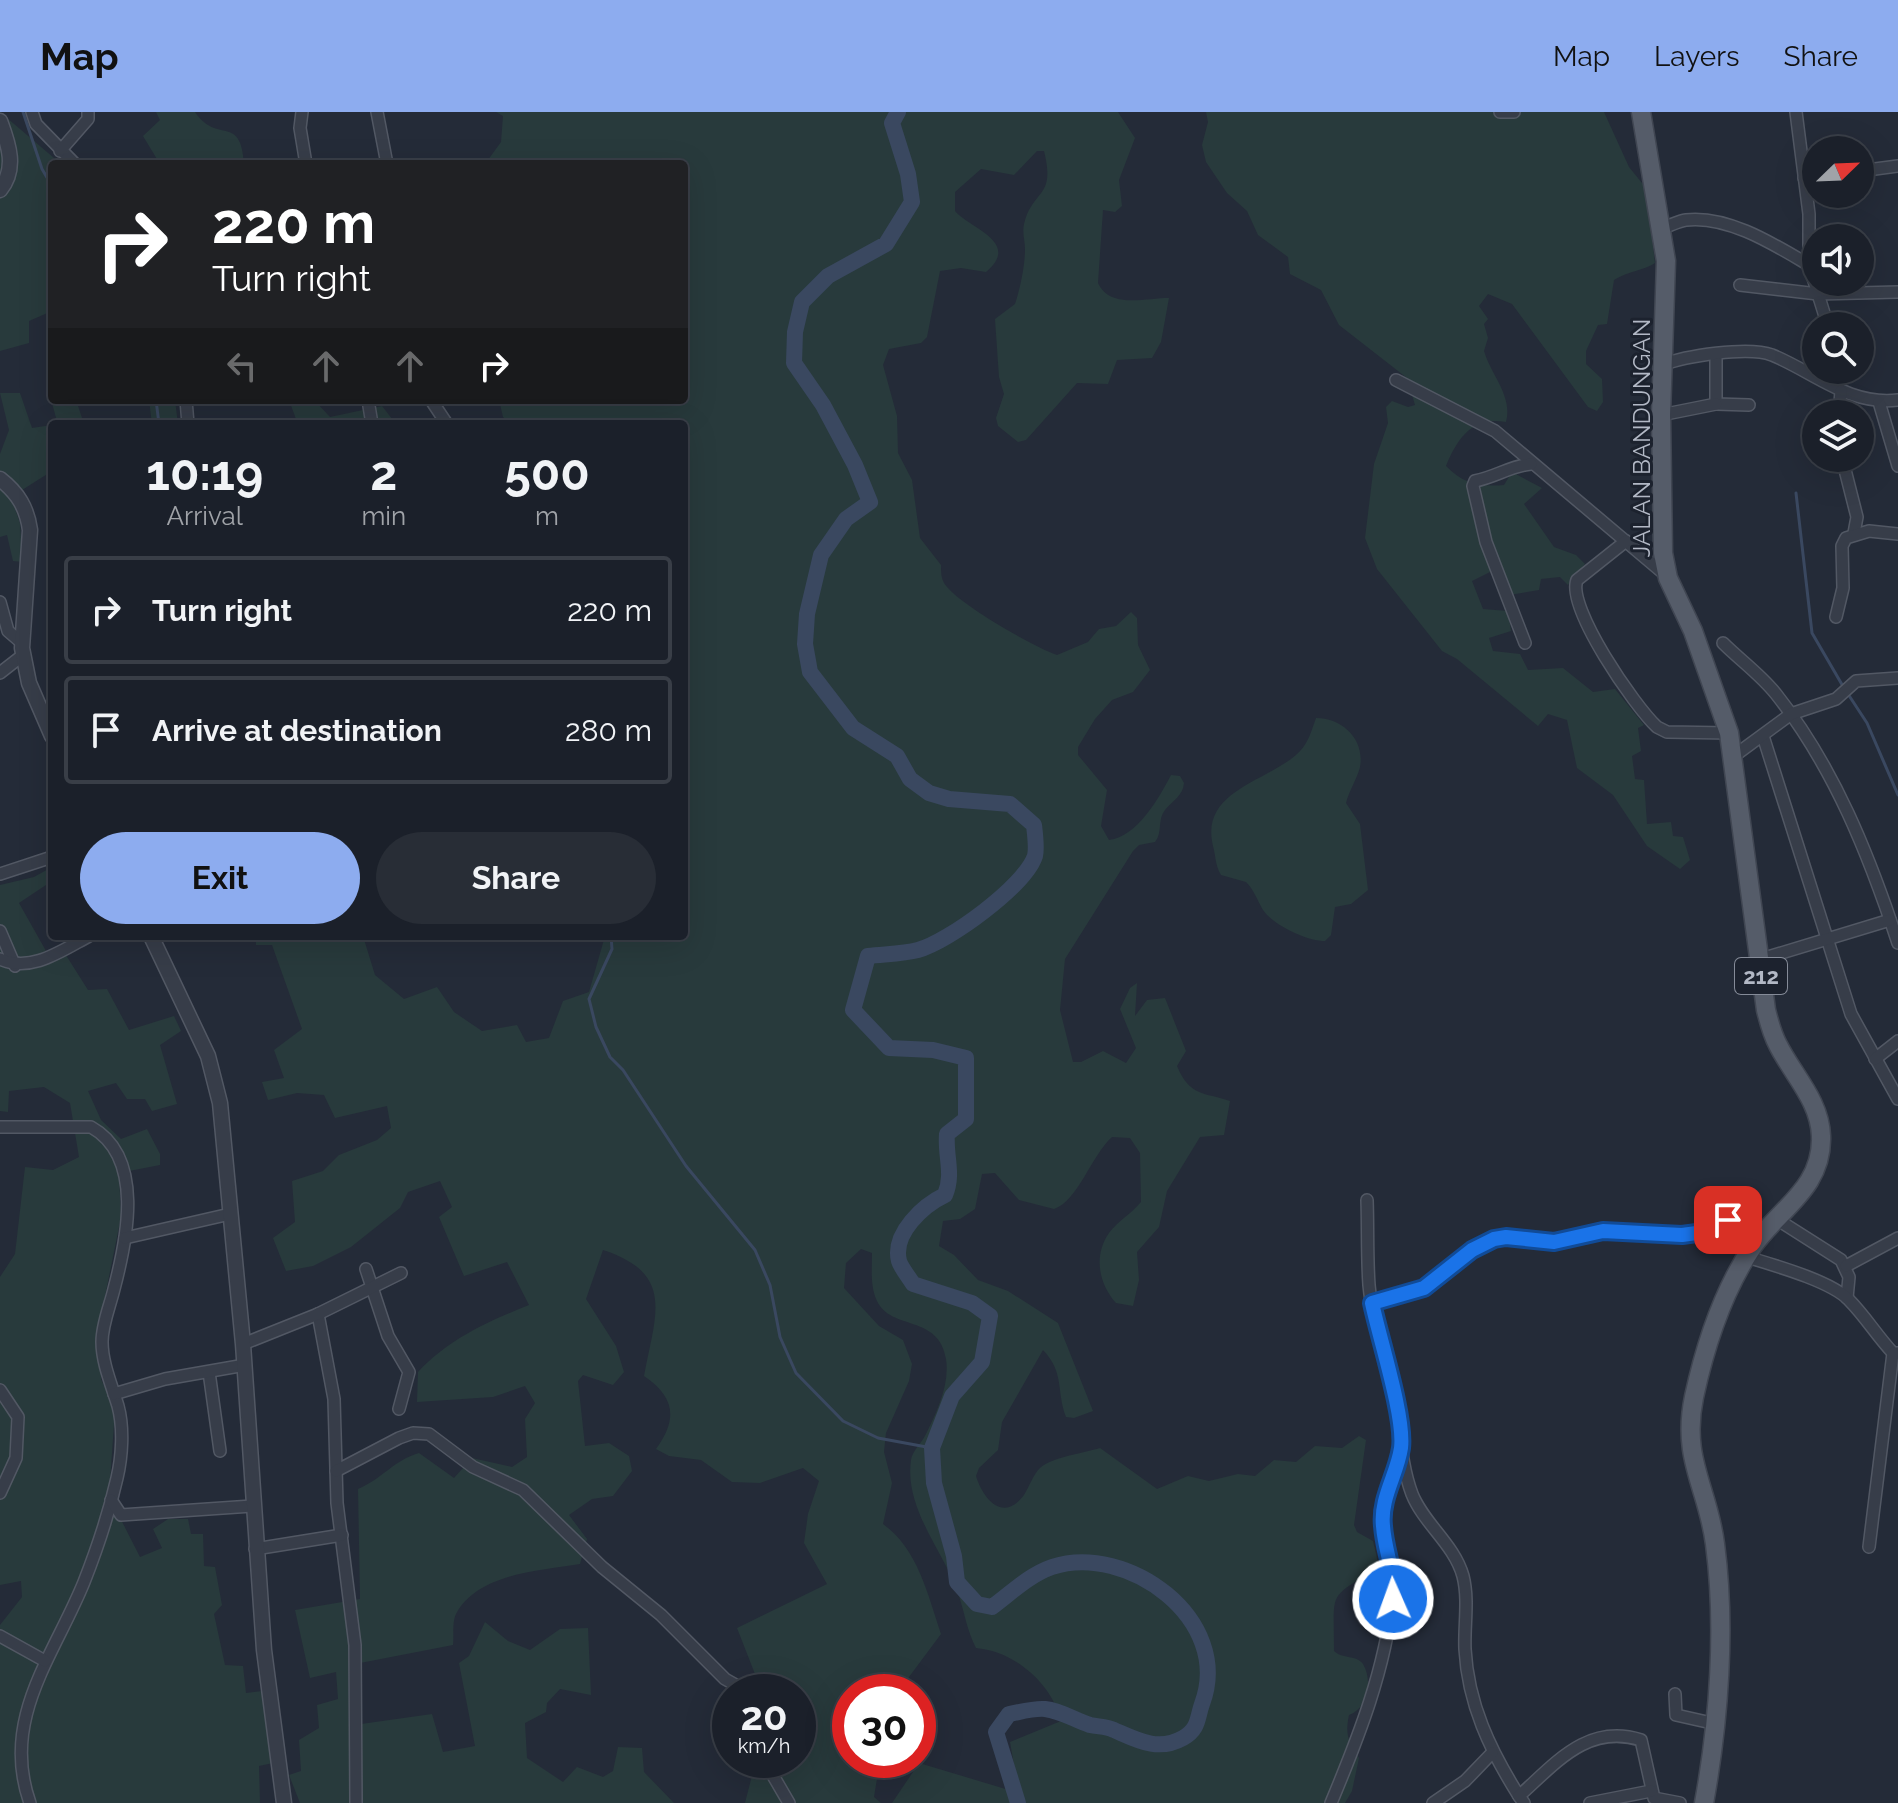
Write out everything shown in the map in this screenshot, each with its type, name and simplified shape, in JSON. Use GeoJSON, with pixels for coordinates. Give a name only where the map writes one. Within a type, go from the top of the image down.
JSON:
{"type":"FeatureCollection","features":[{"type":"Feature","properties":{"kind":"main road","name":"JALAN BANDUNGAN"},"geometry":{"type":"LineString","coordinates":[[1641,112],[1666,261],[1661,415],[1663,553],[1668,578],[1693,631],[1729,733],[1758,960],[1773,1033],[1811,1100],[1821,1136],[1814,1172],[1796,1202],[1750,1251],[1713,1331],[1694,1398],[1690,1434],[1692,1462],[1716,1546],[1716,1724],[1704,1803]]}},
{"type":"Feature","properties":{"kind":"street"},"geometry":{"type":"LineString","coordinates":[[32,112],[36,124],[70,160]]}},
{"type":"Feature","properties":{"kind":"street"},"geometry":{"type":"LineString","coordinates":[[60,151],[88,119],[88,112]]}},
{"type":"Feature","properties":{"kind":"street"},"geometry":{"type":"LineString","coordinates":[[302,112],[300,128],[305,160]]}},
{"type":"Feature","properties":{"kind":"street"},"geometry":{"type":"LineString","coordinates":[[377,112],[386,160]]}},
{"type":"Feature","properties":{"kind":"street"},"geometry":{"type":"LineString","coordinates":[[1500,112],[1514,112]]}},
{"type":"Feature","properties":{"kind":"street"},"geometry":{"type":"LineString","coordinates":[[1796,112],[1802,140]]}},
{"type":"Feature","properties":{"kind":"street"},"geometry":{"type":"LineString","coordinates":[[0,121],[11,163],[10,177],[0,190]]}},
{"type":"Feature","properties":{"kind":"street"},"geometry":{"type":"LineString","coordinates":[[1874,169],[1898,166]]}},
{"type":"Feature","properties":{"kind":"street"},"geometry":{"type":"LineString","coordinates":[[1662,228],[1685,220],[1729,226],[1802,262]]}},
{"type":"Feature","properties":{"kind":"street"},"geometry":{"type":"LineString","coordinates":[[1740,285],[1802,292]]}},
{"type":"Feature","properties":{"kind":"street"},"geometry":{"type":"LineString","coordinates":[[1874,293],[1898,292]]}},
{"type":"Feature","properties":{"kind":"street"},"geometry":{"type":"LineString","coordinates":[[1662,365],[1683,357],[1770,354],[1802,371]]}},
{"type":"Feature","properties":{"kind":"street"},"geometry":{"type":"LineString","coordinates":[[1716,355],[1716,404]]}},
{"type":"Feature","properties":{"kind":"street"},"geometry":{"type":"LineString","coordinates":[[1396,380],[1489,427],[1668,578]]}},
{"type":"Feature","properties":{"kind":"street"},"geometry":{"type":"LineString","coordinates":[[1827,384],[1879,402],[1898,400]]}},
{"type":"Feature","properties":{"kind":"street"},"geometry":{"type":"LineString","coordinates":[[1840,400],[1841,391]]}},
{"type":"Feature","properties":{"kind":"street"},"geometry":{"type":"LineString","coordinates":[[1879,402],[1898,466]]}},
{"type":"Feature","properties":{"kind":"street"},"geometry":{"type":"LineString","coordinates":[[1661,415],[1716,404],[1749,405]]}},
{"type":"Feature","properties":{"kind":"street"},"geometry":{"type":"LineString","coordinates":[[1525,643],[1490,557],[1473,486],[1475,481],[1490,480],[1511,466],[1531,464]]}},
{"type":"Feature","properties":{"kind":"street"},"geometry":{"type":"LineString","coordinates":[[1836,617],[1843,588],[1842,546],[1854,533],[1857,517],[1846,472]]}},
{"type":"Feature","properties":{"kind":"street"},"geometry":{"type":"LineString","coordinates":[[0,479],[20,498],[29,522],[22,649],[37,705],[48,728]]}},
{"type":"Feature","properties":{"kind":"street"},"geometry":{"type":"LineString","coordinates":[[1854,533],[1898,534]]}},
{"type":"Feature","properties":{"kind":"street"},"geometry":{"type":"LineString","coordinates":[[1626,541],[1577,580],[1575,599],[1585,620],[1617,678],[1657,727],[1667,732],[1729,733]]}},
{"type":"Feature","properties":{"kind":"street"},"geometry":{"type":"LineString","coordinates":[[0,602],[8,631],[22,649]]}},
{"type":"Feature","properties":{"kind":"street"},"geometry":{"type":"LineString","coordinates":[[1723,643],[1770,687],[1825,764],[1898,943]]}},
{"type":"Feature","properties":{"kind":"street"},"geometry":{"type":"LineString","coordinates":[[0,673],[22,649]]}},
{"type":"Feature","properties":{"kind":"street"},"geometry":{"type":"LineString","coordinates":[[1734,756],[1791,714],[1836,699],[1856,681],[1898,678]]}},
{"type":"Feature","properties":{"kind":"street"},"geometry":{"type":"LineString","coordinates":[[1763,736],[1802,870],[1828,937],[1851,1014],[1898,1099]]}},
{"type":"Feature","properties":{"kind":"street"},"geometry":{"type":"LineString","coordinates":[[0,874],[48,858]]}},
{"type":"Feature","properties":{"kind":"street"},"geometry":{"type":"LineString","coordinates":[[1758,960],[1890,920]]}},
{"type":"Feature","properties":{"kind":"street"},"geometry":{"type":"LineString","coordinates":[[0,931],[15,966]]}},
{"type":"Feature","properties":{"kind":"street"},"geometry":{"type":"LineString","coordinates":[[0,959],[15,966],[35,962],[81,940]]}},
{"type":"Feature","properties":{"kind":"street"},"geometry":{"type":"LineString","coordinates":[[153,940],[187,1006],[215,1079],[245,1365],[264,1650],[284,1803]]}},
{"type":"Feature","properties":{"kind":"street"},"geometry":{"type":"LineString","coordinates":[[1875,1059],[1898,1041]]}},
{"type":"Feature","properties":{"kind":"street"},"geometry":{"type":"LineString","coordinates":[[0,1127],[82,1125],[101,1133],[120,1159],[126,1189],[125,1238],[102,1343],[119,1411],[121,1453],[111,1500],[83,1584],[28,1700],[19,1739],[19,1769],[30,1803]]}},
{"type":"Feature","properties":{"kind":"street"},"geometry":{"type":"LineString","coordinates":[[1367,1200],[1372,1303],[1381,1350],[1392,1381],[1401,1447],[1414,1498],[1455,1556],[1462,1573],[1466,1595],[1465,1651],[1480,1725],[1492,1753],[1521,1800],[1556,1760],[1583,1743],[1610,1736],[1641,1740],[1651,1791],[1657,1800],[1680,1803]]}},
{"type":"Feature","properties":{"kind":"street"},"geometry":{"type":"LineString","coordinates":[[125,1238],[230,1214]]}},
{"type":"Feature","properties":{"kind":"street"},"geometry":{"type":"LineString","coordinates":[[1372,1303],[1424,1288],[1482,1243],[1506,1237],[1554,1242],[1603,1231],[1682,1235],[1705,1233],[1731,1219],[1750,1251],[1847,1298],[1895,1353],[1869,1547]]}},
{"type":"Feature","properties":{"kind":"street"},"geometry":{"type":"LineString","coordinates":[[1778,1220],[1846,1266]]}},
{"type":"Feature","properties":{"kind":"street"},"geometry":{"type":"LineString","coordinates":[[1846,1266],[1898,1238]]}},
{"type":"Feature","properties":{"kind":"street"},"geometry":{"type":"LineString","coordinates":[[1846,1266],[1847,1298]]}},
{"type":"Feature","properties":{"kind":"street"},"geometry":{"type":"LineString","coordinates":[[366,1269],[388,1336],[410,1374],[399,1409]]}},
{"type":"Feature","properties":{"kind":"street"},"geometry":{"type":"LineString","coordinates":[[243,1344],[318,1314],[401,1273]]}},
{"type":"Feature","properties":{"kind":"street"},"geometry":{"type":"LineString","coordinates":[[318,1314],[334,1399],[336,1471],[355,1645],[356,1803]]}},
{"type":"Feature","properties":{"kind":"street"},"geometry":{"type":"LineString","coordinates":[[114,1394],[165,1379],[245,1365]]}},
{"type":"Feature","properties":{"kind":"street"},"geometry":{"type":"LineString","coordinates":[[209,1372],[220,1451]]}},
{"type":"Feature","properties":{"kind":"street"},"geometry":{"type":"LineString","coordinates":[[0,1390],[18,1417],[16,1458],[0,1493]]}},
{"type":"Feature","properties":{"kind":"street"},"geometry":{"type":"LineString","coordinates":[[336,1471],[399,1438],[413,1433],[429,1434],[473,1467],[523,1490],[602,1567],[661,1615],[720,1674]]}},
{"type":"Feature","properties":{"kind":"street"},"geometry":{"type":"LineString","coordinates":[[1331,1803],[1364,1722],[1387,1638],[1394,1574],[1383,1527],[1384,1512],[1401,1447]]}},
{"type":"Feature","properties":{"kind":"street"},"geometry":{"type":"LineString","coordinates":[[111,1500],[121,1515],[252,1506]]}},
{"type":"Feature","properties":{"kind":"street"},"geometry":{"type":"LineString","coordinates":[[255,1549],[342,1535]]}},
{"type":"Feature","properties":{"kind":"street"},"geometry":{"type":"LineString","coordinates":[[0,1636],[45,1661]]}},
{"type":"Feature","properties":{"kind":"street"},"geometry":{"type":"LineString","coordinates":[[1675,1694],[1676,1715],[1716,1724]]}},
{"type":"Feature","properties":{"kind":"street"},"geometry":{"type":"LineString","coordinates":[[1433,1803],[1465,1781],[1492,1753]]}},
{"type":"Feature","properties":{"kind":"street"},"geometry":{"type":"LineString","coordinates":[[774,1778],[789,1803]]}},
{"type":"Feature","properties":{"kind":"street"},"geometry":{"type":"LineString","coordinates":[[1590,1803],[1651,1791]]}},
{"type":"Feature","properties":{"kind":"shaded area"},"geometry":{"type":"Polygon","coordinates":[[[0,112],[56,160],[48,160],[48,313],[29,321],[29,343],[0,351],[0,112]]]}},
{"type":"Feature","properties":{"kind":"shaded area"},"geometry":{"type":"Polygon","coordinates":[[[156,112],[195,112],[203,122],[233,134],[242,148],[244,160],[158,160],[143,136],[160,120],[156,112]]]}},
{"type":"Feature","properties":{"kind":"shaded area"},"geometry":{"type":"Polygon","coordinates":[[[496,112],[1118,112],[1135,138],[1119,180],[1122,206],[1115,212],[1103,210],[1098,283],[1104,291],[1119,299],[1169,298],[1161,342],[1152,358],[1117,360],[1108,384],[1077,383],[1026,440],[1018,442],[998,426],[996,418],[1004,394],[999,377],[995,319],[1015,304],[1024,263],[1024,224],[1047,178],[1044,151],[1037,151],[1014,175],[981,169],[955,192],[955,211],[996,244],[996,261],[986,272],[961,268],[940,271],[927,337],[921,343],[889,349],[883,365],[897,416],[898,453],[912,480],[920,538],[941,565],[943,581],[951,592],[996,624],[1057,655],[1088,642],[1099,629],[1116,626],[1131,612],[1137,618],[1138,645],[1150,670],[1133,692],[1112,700],[1095,719],[1078,747],[1078,755],[1107,790],[1101,826],[1109,840],[1129,832],[1138,824],[1171,775],[1180,776],[1184,783],[1180,795],[1163,814],[1155,842],[1139,845],[1133,851],[1065,959],[1060,1010],[1073,1062],[1081,1062],[1103,1051],[1126,1063],[1136,1048],[1120,1009],[1130,988],[1137,983],[1135,1016],[1147,1000],[1165,998],[1186,1051],[1177,1066],[1182,1076],[1199,1092],[1230,1101],[1224,1135],[1200,1137],[1167,1191],[1159,1227],[1137,1252],[1139,1280],[1133,1306],[1116,1303],[1105,1287],[1100,1270],[1101,1251],[1109,1233],[1141,1202],[1140,1153],[1130,1138],[1112,1137],[1070,1197],[1054,1209],[1019,1200],[995,1173],[982,1174],[975,1209],[960,1219],[943,1221],[939,1246],[954,1255],[978,1280],[1008,1291],[1058,1323],[1093,1411],[1074,1418],[1066,1417],[1057,1374],[1043,1350],[1002,1422],[998,1450],[979,1468],[976,1476],[984,1493],[995,1505],[1009,1507],[1016,1503],[1045,1464],[1100,1448],[1157,1489],[1188,1476],[1209,1481],[1238,1474],[1255,1476],[1274,1460],[1296,1462],[1315,1446],[1342,1448],[1359,1436],[1366,1440],[1354,1525],[1357,1532],[1373,1541],[1379,1567],[1342,1591],[1337,1598],[1334,1616],[1334,1651],[1360,1661],[1368,1678],[1367,1693],[1361,1706],[1349,1715],[1348,1738],[1359,1758],[1352,1791],[1345,1803],[892,1803],[909,1778],[936,1778],[936,1768],[1019,1793],[1010,1742],[1061,1721],[1049,1694],[1029,1671],[1004,1655],[976,1648],[973,1641],[953,1580],[919,1513],[910,1478],[912,1457],[942,1398],[947,1368],[942,1345],[925,1329],[884,1310],[873,1289],[872,1253],[861,1249],[846,1263],[844,1288],[879,1326],[903,1340],[912,1364],[909,1381],[886,1433],[884,1452],[892,1483],[883,1524],[905,1546],[913,1560],[941,1634],[911,1674],[832,1674],[832,1778],[877,1778],[874,1797],[881,1803],[745,1803],[751,1778],[816,1778],[816,1674],[755,1674],[737,1628],[827,1584],[804,1543],[808,1514],[819,1481],[803,1468],[760,1483],[732,1482],[701,1460],[669,1456],[656,1449],[668,1428],[670,1409],[662,1392],[644,1376],[655,1316],[655,1299],[651,1284],[642,1271],[603,1250],[586,1299],[616,1346],[624,1372],[613,1385],[583,1375],[578,1381],[585,1446],[609,1443],[629,1456],[632,1471],[613,1496],[592,1499],[569,1515],[587,1539],[580,1564],[511,1576],[479,1590],[466,1600],[456,1614],[453,1645],[355,1664],[361,1724],[432,1714],[443,1752],[475,1746],[459,1663],[469,1656],[485,1622],[508,1641],[530,1650],[560,1629],[588,1628],[591,1695],[560,1689],[547,1703],[546,1712],[525,1723],[527,1758],[563,1782],[577,1767],[603,1777],[613,1771],[618,1747],[642,1748],[644,1772],[674,1803],[300,1803],[289,1775],[301,1771],[299,1740],[319,1728],[317,1705],[338,1699],[336,1672],[310,1678],[295,1610],[360,1599],[358,1489],[402,1460],[419,1453],[454,1478],[472,1458],[512,1467],[527,1457],[525,1419],[535,1403],[525,1386],[493,1397],[417,1402],[418,1372],[430,1360],[469,1332],[529,1305],[507,1262],[464,1276],[439,1217],[452,1207],[440,1181],[408,1192],[400,1208],[351,1247],[313,1266],[286,1271],[273,1238],[295,1222],[292,1181],[323,1171],[339,1155],[377,1140],[391,1128],[387,1106],[335,1118],[324,1095],[297,1093],[268,1100],[262,1082],[284,1078],[274,1050],[302,1029],[272,945],[256,945],[256,940],[364,940],[375,975],[404,999],[437,987],[454,1012],[482,1031],[517,1025],[526,1042],[549,1038],[563,1001],[589,992],[604,940],[688,940],[688,420],[506,420],[500,404],[688,404],[688,160],[488,160],[501,142],[503,116],[496,112]]]}},
{"type":"Feature","properties":{"kind":"shaded area"},"geometry":{"type":"Polygon","coordinates":[[[1206,112],[1604,112],[1629,167],[1646,188],[1655,263],[1614,280],[1607,324],[1598,325],[1586,351],[1586,364],[1602,379],[1603,402],[1597,411],[1588,407],[1512,304],[1488,294],[1479,306],[1488,319],[1484,324],[1488,338],[1484,351],[1504,394],[1506,422],[1484,422],[1468,431],[1446,466],[1472,483],[1504,485],[1512,472],[1542,488],[1524,504],[1554,547],[1576,555],[1585,564],[1568,585],[1560,577],[1541,579],[1539,590],[1509,595],[1492,571],[1472,581],[1483,609],[1508,611],[1511,631],[1489,638],[1493,651],[1520,654],[1528,670],[1563,668],[1593,692],[1615,689],[1644,725],[1638,728],[1641,751],[1632,756],[1635,779],[1644,780],[1647,824],[1671,822],[1673,836],[1683,837],[1690,860],[1680,869],[1647,846],[1613,795],[1577,768],[1567,720],[1548,714],[1538,726],[1457,659],[1442,651],[1377,569],[1365,538],[1374,464],[1388,423],[1386,407],[1392,401],[1408,407],[1415,405],[1407,378],[1339,325],[1321,290],[1290,274],[1288,257],[1258,235],[1247,211],[1227,193],[1206,162],[1202,145],[1208,122],[1206,112]]]}},
{"type":"Feature","properties":{"kind":"shaded area"},"geometry":{"type":"Polygon","coordinates":[[[0,393],[20,393],[32,428],[48,426],[48,474],[11,497],[20,523],[23,562],[13,561],[7,535],[0,537],[0,454],[9,430],[0,393]]]}},
{"type":"Feature","properties":{"kind":"shaded area"},"geometry":{"type":"Polygon","coordinates":[[[52,404],[77,404],[83,420],[57,420],[52,404]]]}},
{"type":"Feature","properties":{"kind":"shaded area"},"geometry":{"type":"Polygon","coordinates":[[[150,404],[176,404],[178,420],[152,420],[150,404]]]}},
{"type":"Feature","properties":{"kind":"shaded area"},"geometry":{"type":"Polygon","coordinates":[[[290,404],[318,404],[330,417],[382,406],[393,420],[297,420],[290,404]]]}},
{"type":"Feature","properties":{"kind":"shaded area"},"geometry":{"type":"Polygon","coordinates":[[[1316,718],[1343,726],[1359,748],[1360,767],[1346,803],[1360,824],[1368,890],[1351,904],[1335,907],[1331,935],[1325,941],[1309,938],[1282,926],[1263,910],[1246,882],[1221,875],[1211,828],[1216,813],[1225,801],[1300,751],[1309,738],[1316,718]]]}},
{"type":"Feature","properties":{"kind":"shaded area"},"geometry":{"type":"Polygon","coordinates":[[[48,869],[48,884],[19,903],[50,958],[64,952],[88,990],[107,989],[129,1030],[174,1016],[181,1031],[160,1045],[177,1104],[152,1111],[145,1099],[127,1099],[116,1083],[88,1091],[101,1120],[121,1139],[147,1129],[160,1154],[160,1165],[119,1173],[121,1217],[99,1326],[101,1379],[115,1410],[109,1496],[140,1557],[162,1548],[153,1529],[168,1519],[188,1519],[191,1534],[203,1534],[204,1566],[215,1567],[222,1605],[214,1614],[225,1665],[243,1666],[246,1693],[262,1691],[273,1763],[259,1766],[260,1803],[0,1803],[0,1625],[22,1597],[21,1581],[0,1585],[0,1277],[15,1254],[25,1167],[53,1170],[79,1157],[70,1103],[44,1087],[9,1091],[8,1112],[0,1111],[0,885],[34,877],[48,869]]]}},
{"type":"Feature","properties":{"kind":"waterway"},"geometry":{"type":"LineString","coordinates":[[23,112],[48,179]]}},
{"type":"Feature","properties":{"kind":"waterway"},"geometry":{"type":"LineString","coordinates":[[898,112],[892,123],[908,174],[912,202],[886,244],[828,276],[802,302],[795,332],[794,363],[823,405],[855,465],[870,502],[846,519],[821,555],[807,614],[805,644],[810,672],[853,728],[897,756],[910,779],[929,793],[949,799],[1010,804],[1034,825],[1036,845],[1035,856],[1017,882],[966,925],[918,950],[868,956],[853,1010],[889,1048],[933,1050],[966,1058],[966,1119],[947,1134],[948,1187],[945,1195],[912,1221],[900,1240],[898,1251],[900,1264],[913,1284],[972,1303],[990,1316],[982,1362],[952,1396],[932,1448],[934,1483],[954,1556],[957,1582],[977,1604],[992,1607],[1028,1579],[1052,1567],[1081,1562],[1111,1566],[1140,1577],[1167,1594],[1188,1617],[1202,1643],[1208,1673],[1195,1727],[1183,1738],[1165,1744],[1139,1741],[1051,1710],[1036,1709],[1009,1714],[996,1732],[1018,1803]]}},
{"type":"Feature","properties":{"kind":"waterway"},"geometry":{"type":"LineString","coordinates":[[156,404],[158,420]]}},
{"type":"Feature","properties":{"kind":"waterway"},"geometry":{"type":"LineString","coordinates":[[1796,493],[1812,633],[1844,688]]}},
{"type":"Feature","properties":{"kind":"waterway"},"geometry":{"type":"LineString","coordinates":[[1848,694],[1867,723],[1898,795]]}},
{"type":"Feature","properties":{"kind":"waterway"},"geometry":{"type":"LineString","coordinates":[[611,940],[612,949],[589,999],[596,1027],[610,1057],[623,1070],[686,1166],[755,1250],[770,1285],[780,1337],[796,1373],[843,1421],[878,1438],[932,1448]]}},
{"type":"Feature","properties":{"kind":"route"},"geometry":{"type":"LineString","coordinates":[[1393,1599],[1392,1564],[1383,1527],[1385,1498],[1401,1447],[1392,1381],[1381,1350],[1372,1303],[1436,1282],[1472,1250],[1494,1239],[1506,1237],[1554,1242],[1603,1231],[1682,1235],[1705,1233],[1728,1220]]}}]}
